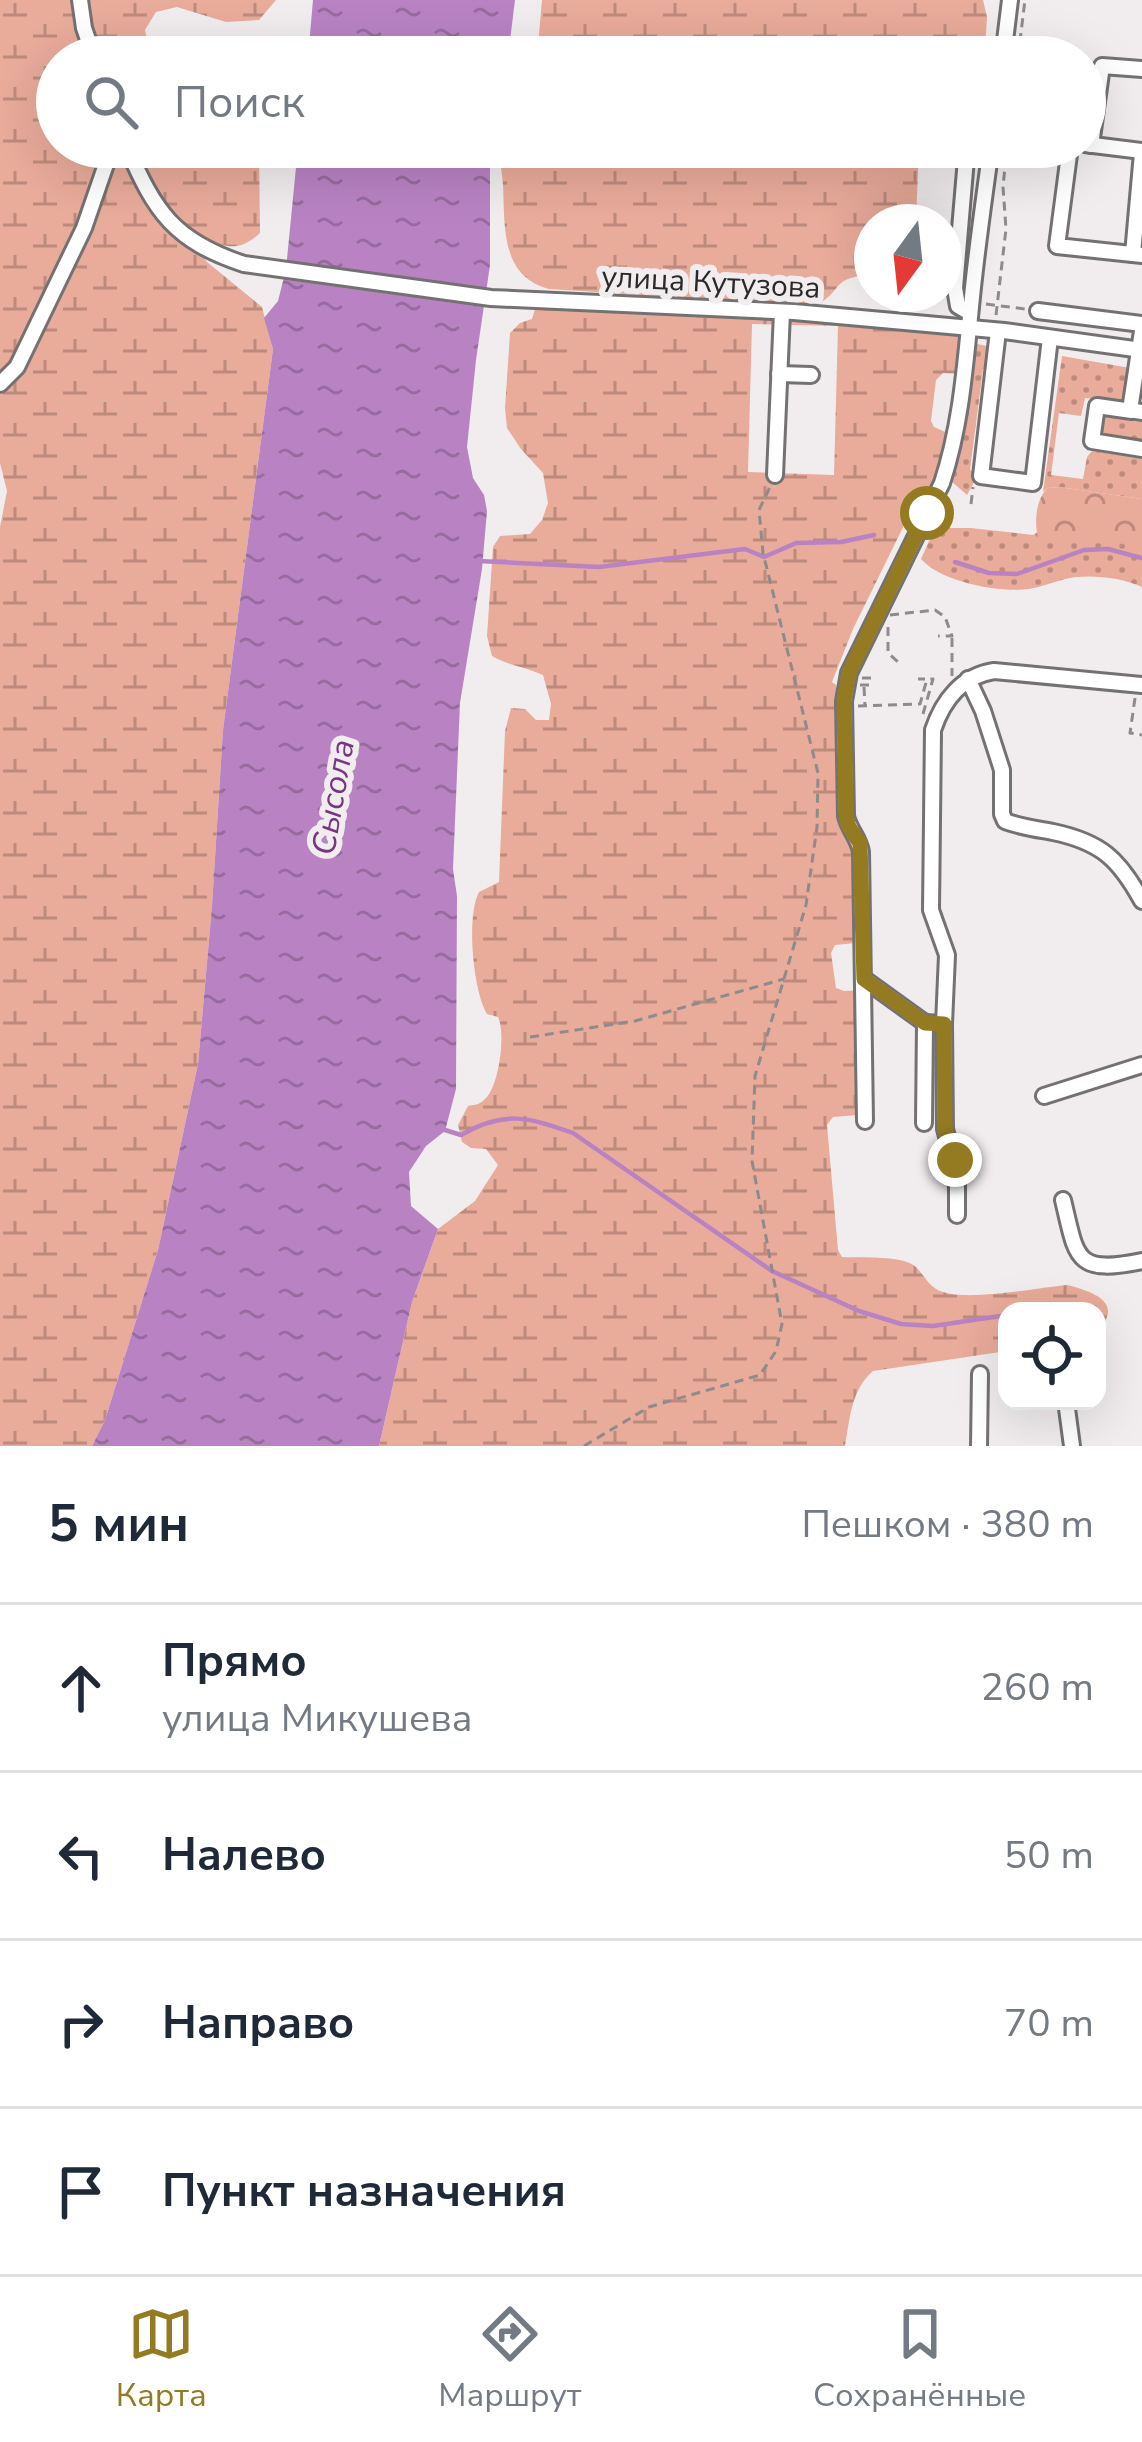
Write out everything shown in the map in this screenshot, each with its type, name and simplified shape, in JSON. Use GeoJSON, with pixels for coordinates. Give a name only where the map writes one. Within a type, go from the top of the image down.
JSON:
{"type":"FeatureCollection","features":[{"type":"Feature","properties":{"kind":"street"},"geometry":{"type":"LineString","coordinates":[[80,0],[87,36]]}},
{"type":"Feature","properties":{"kind":"street"},"geometry":{"type":"LineString","coordinates":[[1006,36],[1010,0]]}},
{"type":"Feature","properties":{"kind":"street"},"geometry":{"type":"LineString","coordinates":[[1106,66],[1142,69]]}},
{"type":"Feature","properties":{"kind":"street"},"geometry":{"type":"LineString","coordinates":[[1067,168],[1057,246],[1137,254],[1142,152],[1106,147]]}},
{"type":"Feature","properties":{"kind":"street"},"geometry":{"type":"LineString","coordinates":[[0,384],[17,368],[84,228],[105,168]]}},
{"type":"Feature","properties":{"kind":"street","name":"улица Кутузова"},"geometry":{"type":"LineString","coordinates":[[136,168],[146,191],[183,236],[213,254],[244,264],[491,298],[782,312],[972,315],[996,327],[1140,350]]}},
{"type":"Feature","properties":{"kind":"street"},"geometry":{"type":"LineString","coordinates":[[962,204],[965,168]]}},
{"type":"Feature","properties":{"kind":"street"},"geometry":{"type":"LineString","coordinates":[[865,1121],[860,843],[846,816],[844,700],[854,660],[950,460],[962,399],[988,168]]}},
{"type":"Feature","properties":{"kind":"street"},"geometry":{"type":"LineString","coordinates":[[962,214],[982,217]]}},
{"type":"Feature","properties":{"kind":"street"},"geometry":{"type":"LineString","coordinates":[[962,306],[972,315]]}},
{"type":"Feature","properties":{"kind":"street"},"geometry":{"type":"LineString","coordinates":[[1038,310],[1142,327],[1130,410],[1137,411]]}},
{"type":"Feature","properties":{"kind":"street"},"geometry":{"type":"LineString","coordinates":[[775,475],[782,312]]}},
{"type":"Feature","properties":{"kind":"street"},"geometry":{"type":"LineString","coordinates":[[996,327],[981,476],[1033,483],[1050,338]]}},
{"type":"Feature","properties":{"kind":"street"},"geometry":{"type":"LineString","coordinates":[[779,374],[812,375]]}},
{"type":"Feature","properties":{"kind":"street"},"geometry":{"type":"LineString","coordinates":[[1137,411],[1097,406],[1092,441],[1142,449]]}},
{"type":"Feature","properties":{"kind":"street"},"geometry":{"type":"LineString","coordinates":[[957,1214],[957,1174],[945,1129],[947,955],[931,910],[933,730],[960,680],[976,674],[994,671],[1140,684]]}},
{"type":"Feature","properties":{"kind":"street"},"geometry":{"type":"LineString","coordinates":[[960,680],[983,711],[1002,770],[1005,821],[1065,835],[1110,854],[1142,901]]}},
{"type":"Feature","properties":{"kind":"street"},"geometry":{"type":"LineString","coordinates":[[864,979],[925,1023],[944,1024]]}},
{"type":"Feature","properties":{"kind":"street"},"geometry":{"type":"LineString","coordinates":[[924,1123],[925,1023]]}},
{"type":"Feature","properties":{"kind":"street"},"geometry":{"type":"LineString","coordinates":[[1044,1096],[1142,1065]]}},
{"type":"Feature","properties":{"kind":"street"},"geometry":{"type":"LineString","coordinates":[[1063,1200],[1076,1253],[1088,1263],[1101,1267],[1142,1261]]}},
{"type":"Feature","properties":{"kind":"street"},"geometry":{"type":"LineString","coordinates":[[979,1446],[980,1374]]}},
{"type":"Feature","properties":{"kind":"street"},"geometry":{"type":"LineString","coordinates":[[1067,1410],[1072,1446]]}},
{"type":"Feature","properties":{"kind":"path"},"geometry":{"type":"LineString","coordinates":[[1021,36],[1025,0]]}},
{"type":"Feature","properties":{"kind":"path"},"geometry":{"type":"LineString","coordinates":[[996,327],[1006,229],[1005,168]]}},
{"type":"Feature","properties":{"kind":"path"},"geometry":{"type":"LineString","coordinates":[[972,315],[998,305],[1038,310]]}},
{"type":"Feature","properties":{"kind":"path"},"geometry":{"type":"LineString","coordinates":[[584,1446],[649,1407],[760,1375],[776,1352],[782,1324],[752,1162],[755,1076],[806,905],[817,826],[818,773],[763,553],[759,510],[775,475]]}},
{"type":"Feature","properties":{"kind":"path"},"geometry":{"type":"LineString","coordinates":[[971,503],[973,485],[981,476]]}},
{"type":"Feature","properties":{"kind":"path"},"geometry":{"type":"LineString","coordinates":[[898,662],[888,653],[888,617],[935,610],[945,617],[952,636],[960,680]]}},
{"type":"Feature","properties":{"kind":"path"},"geometry":{"type":"LineString","coordinates":[[888,634],[898,634]]}},
{"type":"Feature","properties":{"kind":"path"},"geometry":{"type":"LineString","coordinates":[[938,636],[952,636]]}},
{"type":"Feature","properties":{"kind":"path"},"geometry":{"type":"LineString","coordinates":[[888,642],[898,641]]}},
{"type":"Feature","properties":{"kind":"path"},"geometry":{"type":"LineString","coordinates":[[918,679],[933,679],[923,714],[931,713]]}},
{"type":"Feature","properties":{"kind":"path"},"geometry":{"type":"LineString","coordinates":[[858,706],[920,704],[927,679]]}},
{"type":"Feature","properties":{"kind":"path"},"geometry":{"type":"LineString","coordinates":[[1140,684],[1130,733],[1142,734]]}},
{"type":"Feature","properties":{"kind":"path"},"geometry":{"type":"LineString","coordinates":[[864,685],[865,706]]}},
{"type":"Feature","properties":{"kind":"path"},"geometry":{"type":"LineString","coordinates":[[865,698],[873,698]]}},
{"type":"Feature","properties":{"kind":"path"},"geometry":{"type":"LineString","coordinates":[[530,1037],[635,1021],[784,979]]}},
{"type":"Feature","properties":{"kind":"green space"},"geometry":{"type":"Polygon","coordinates":[[[0,0],[276,0],[259,20],[226,22],[177,7],[156,12],[146,36],[36,36],[36,168],[259,168],[260,233],[240,245],[204,240],[196,249],[262,307],[273,349],[223,730],[198,1064],[158,1250],[105,1420],[92,1446],[0,1446],[0,527],[7,491],[0,463],[0,0]]]}},
{"type":"Feature","properties":{"kind":"green space"},"geometry":{"type":"Polygon","coordinates":[[[542,0],[983,0],[987,17],[984,36],[539,36],[542,0]]]}},
{"type":"Feature","properties":{"kind":"green space"},"geometry":{"type":"Polygon","coordinates":[[[501,168],[918,168],[917,204],[854,204],[854,277],[814,306],[549,289],[521,273],[508,247],[501,168]]]}},
{"type":"Feature","properties":{"kind":"green space"},"geometry":{"type":"Polygon","coordinates":[[[535,309],[965,331],[960,374],[943,373],[936,380],[931,421],[950,434],[949,450],[926,502],[915,503],[832,682],[836,685],[839,822],[851,844],[855,943],[835,945],[831,953],[836,988],[863,990],[866,995],[858,1115],[833,1117],[827,1125],[838,1250],[842,1257],[910,1263],[943,1292],[986,1295],[1067,1285],[1104,1302],[998,1302],[998,1352],[873,1371],[856,1396],[845,1446],[379,1446],[412,1302],[438,1229],[475,1201],[498,1165],[486,1149],[462,1142],[458,1125],[468,1106],[480,1103],[491,1091],[500,1059],[500,1025],[482,1003],[472,935],[479,892],[499,882],[505,731],[511,708],[525,709],[536,720],[549,720],[551,704],[543,675],[492,656],[487,636],[493,547],[500,536],[530,534],[548,503],[543,473],[507,428],[510,333],[532,319],[535,309]],[[752,324],[748,472],[834,475],[838,326],[752,324]]]}},
{"type":"Feature","properties":{"kind":"green space"},"geometry":{"type":"Polygon","coordinates":[[[977,344],[992,347],[990,370],[983,369],[970,470],[978,475],[967,495],[951,481],[964,435],[977,344]]]}},
{"type":"Feature","properties":{"kind":"green space"},"geometry":{"type":"Polygon","coordinates":[[[1062,356],[1130,368],[1125,403],[1085,398],[1081,416],[1059,413],[1051,475],[1083,479],[1092,451],[1142,458],[1142,499],[1059,487],[1043,492],[1062,356]]]}},
{"type":"Feature","properties":{"kind":"green space"},"geometry":{"type":"Polygon","coordinates":[[[1104,413],[1142,418],[1142,444],[1101,438],[1104,413]]]}},
{"type":"Feature","properties":{"kind":"green space"},"geometry":{"type":"Polygon","coordinates":[[[1048,488],[1142,499],[1142,550],[1113,541],[1038,537],[1041,498],[1048,488]]]}},
{"type":"Feature","properties":{"kind":"green space"},"geometry":{"type":"Polygon","coordinates":[[[1066,514],[1142,518],[1142,587],[1092,576],[1029,589],[987,587],[956,580],[921,559],[938,528],[1033,535],[1066,514]]]}},
{"type":"Feature","properties":{"kind":"water"},"geometry":{"type":"Polygon","coordinates":[[[313,0],[515,0],[511,36],[310,36],[313,0]]]}},
{"type":"Feature","properties":{"kind":"water","name":"Сысола"},"geometry":{"type":"Polygon","coordinates":[[[296,168],[490,168],[490,265],[467,447],[487,511],[460,703],[453,869],[457,896],[456,1089],[445,1131],[426,1146],[409,1172],[411,1206],[438,1229],[412,1302],[379,1446],[92,1446],[105,1420],[158,1250],[198,1064],[223,730],[273,349],[264,318],[278,301],[286,269],[296,168]]]}},
{"type":"Feature","properties":{"kind":"waterway"},"geometry":{"type":"LineString","coordinates":[[478,561],[599,567],[745,549],[764,557],[796,543],[874,535]]}},
{"type":"Feature","properties":{"kind":"waterway"},"geometry":{"type":"LineString","coordinates":[[955,562],[989,573],[1017,574],[1084,550],[1108,549],[1142,558]]}},
{"type":"Feature","properties":{"kind":"waterway"},"geometry":{"type":"LineString","coordinates":[[445,1130],[461,1135],[490,1122],[516,1119],[573,1133],[772,1271],[859,1311],[901,1324],[933,1326],[998,1316]]}},
{"type":"Feature","properties":{"kind":"route"},"geometry":{"type":"LineString","coordinates":[[927,513],[849,673],[844,700],[846,816],[860,843],[864,979],[925,1023],[944,1024],[945,1129],[955,1160]]}}]}
